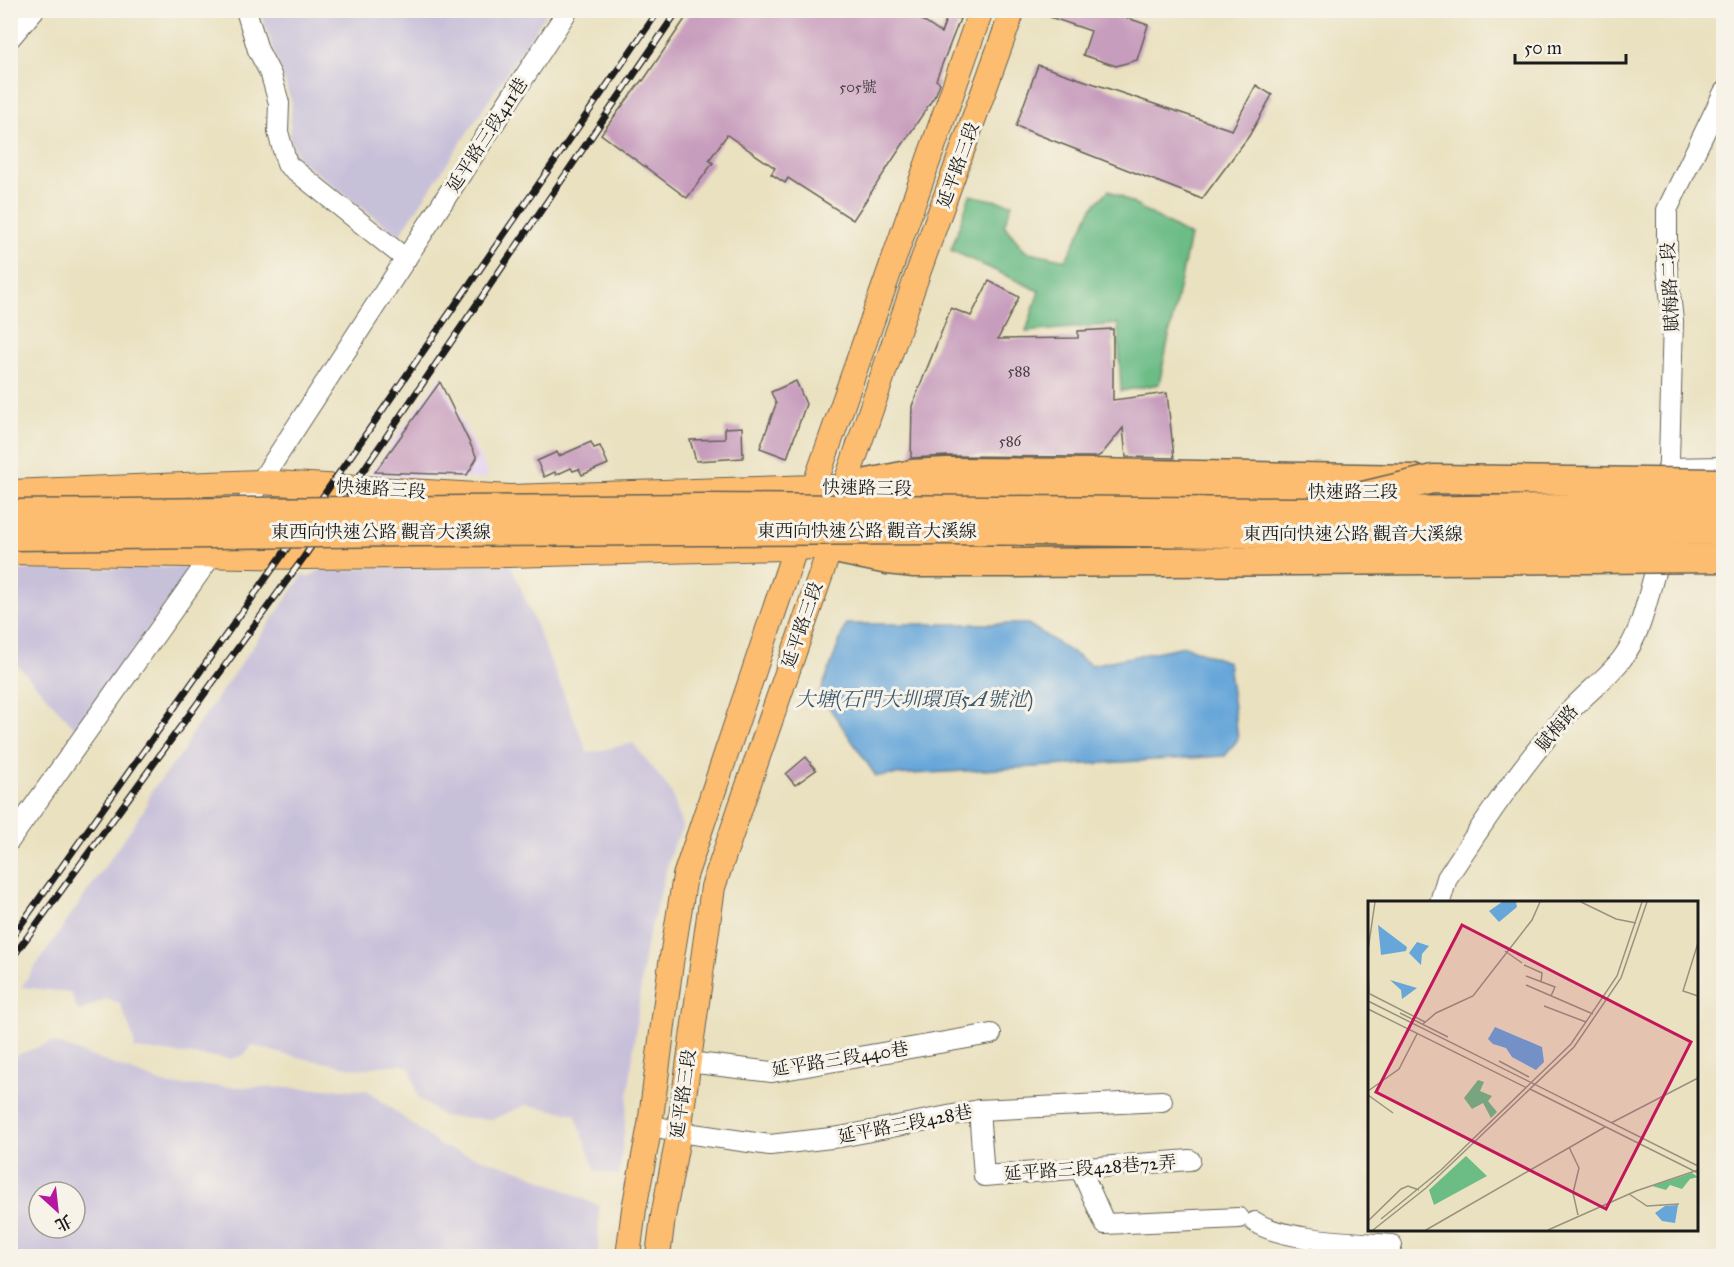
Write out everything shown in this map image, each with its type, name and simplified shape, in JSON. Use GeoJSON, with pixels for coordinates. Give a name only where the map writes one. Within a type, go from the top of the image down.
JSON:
{"type":"FeatureCollection","features":[{"type":"Feature","properties":{"kind":"highway"},"geometry":{"type":"LineString","coordinates":[[844,488],[912,474],[1009,472],[1724,483]]}},
{"type":"Feature","properties":{"kind":"highway"},"geometry":{"type":"LineString","coordinates":[[1294,512],[1433,480]]}},
{"type":"Feature","properties":{"kind":"highway","name":"東西向快速公路 觀音大溪線"},"geometry":{"type":"LineString","coordinates":[[10,514],[704,508],[1294,512],[1724,507]]}},
{"type":"Feature","properties":{"kind":"highway","name":"東西向快速公路 觀音大溪線"},"geometry":{"type":"LineString","coordinates":[[10,536],[942,530],[1441,535],[1724,530]]}},
{"type":"Feature","properties":{"kind":"highway"},"geometry":{"type":"LineString","coordinates":[[1441,535],[1724,550]]}},
{"type":"Feature","properties":{"kind":"highway"},"geometry":{"type":"LineString","coordinates":[[830,548],[914,563],[1724,558]]}},
{"type":"Feature","properties":{"kind":"main road","name":"延平路三段"},"geometry":{"type":"LineString","coordinates":[[628,1257],[634,1209],[650,1125],[685,876],[796,548],[813,487],[981,10]]}},
{"type":"Feature","properties":{"kind":"main road","name":"延平路三段"},"geometry":{"type":"LineString","coordinates":[[658,1257],[663,1216],[679,1132],[713,887],[830,548],[844,488],[918,273],[1013,10]]}},
{"type":"Feature","properties":{"kind":"main road"},"geometry":{"type":"LineString","coordinates":[[970,42],[998,53]]}},
{"type":"Feature","properties":{"kind":"main road"},"geometry":{"type":"LineString","coordinates":[[893,262],[918,273]]}},
{"type":"Feature","properties":{"kind":"main road","name":"快速路三段"},"geometry":{"type":"LineString","coordinates":[[10,492],[259,482],[510,497],[813,487],[1724,494]]}},
{"type":"Feature","properties":{"kind":"main road"},"geometry":{"type":"LineString","coordinates":[[10,552],[212,557],[507,555],[830,548],[1658,559],[1724,550]]}},
{"type":"Feature","properties":{"kind":"street"},"geometry":{"type":"LineString","coordinates":[[10,38],[34,10]]}},
{"type":"Feature","properties":{"kind":"street"},"geometry":{"type":"LineString","coordinates":[[246,10],[258,50],[271,75],[279,103],[278,132],[287,164],[406,259]]}},
{"type":"Feature","properties":{"kind":"street","name":"延平路三段411巷"},"geometry":{"type":"LineString","coordinates":[[10,840],[212,557],[568,10]]}},
{"type":"Feature","properties":{"kind":"street","name":"賦梅路二段"},"geometry":{"type":"LineString","coordinates":[[1668,495],[1672,321],[1667,266],[1668,210],[1724,92]]}},
{"type":"Feature","properties":{"kind":"street"},"geometry":{"type":"LineString","coordinates":[[1668,468],[1724,467]]}},
{"type":"Feature","properties":{"kind":"street"},"geometry":{"type":"LineString","coordinates":[[643,552],[650,493]]}},
{"type":"Feature","properties":{"kind":"street"},"geometry":{"type":"LineString","coordinates":[[10,523],[35,552]]}},
{"type":"Feature","properties":{"kind":"street"},"geometry":{"type":"LineString","coordinates":[[1658,559],[1724,569]]}},
{"type":"Feature","properties":{"kind":"street","name":"賦梅路"},"geometry":{"type":"LineString","coordinates":[[1441,901],[1448,878],[1540,746],[1569,711],[1621,660],[1643,621],[1658,559]]}},
{"type":"Feature","properties":{"kind":"street","name":"延平路三段440巷"},"geometry":{"type":"LineString","coordinates":[[688,1062],[772,1072],[991,1034]]}},
{"type":"Feature","properties":{"kind":"street","name":"延平路三段428巷"},"geometry":{"type":"LineString","coordinates":[[650,1125],[679,1132],[770,1145],[840,1137],[979,1110],[1162,1101]]}},
{"type":"Feature","properties":{"kind":"street","name":"延平路三段428巷72弄"},"geometry":{"type":"LineString","coordinates":[[979,1110],[984,1176],[1190,1160]]}},
{"type":"Feature","properties":{"kind":"street"},"geometry":{"type":"LineString","coordinates":[[1081,1170],[1105,1224],[1247,1220],[1287,1235],[1392,1244]]}},
{"type":"Feature","properties":{"kind":"shaded area"},"geometry":{"type":"Polygon","coordinates":[[[260,11],[548,11],[399,236],[299,159],[289,137],[292,103],[260,11]]]}},
{"type":"Feature","properties":{"kind":"shaded area"},"geometry":{"type":"Polygon","coordinates":[[[440,376],[489,475],[482,479],[369,476],[440,376]]]}},
{"type":"Feature","properties":{"kind":"shaded area"},"geometry":{"type":"Polygon","coordinates":[[[510,562],[588,753],[633,743],[671,791],[683,829],[673,845],[645,950],[619,1176],[595,1170],[575,1114],[526,1105],[493,1119],[444,1117],[418,1098],[410,1068],[400,1064],[357,1069],[282,1054],[252,1045],[244,1055],[231,1059],[135,1049],[133,1037],[120,1003],[105,999],[78,1012],[71,993],[21,987],[144,810],[152,790],[183,752],[190,736],[303,575],[308,578],[325,567],[346,571],[373,566],[510,562]]]}},
{"type":"Feature","properties":{"kind":"shaded area"},"geometry":{"type":"Polygon","coordinates":[[[193,567],[76,729],[11,658],[11,570],[193,567]]]}},
{"type":"Feature","properties":{"kind":"shaded area"},"geometry":{"type":"Polygon","coordinates":[[[52,1042],[169,1085],[367,1090],[442,1147],[520,1170],[599,1206],[598,1256],[11,1256],[11,1057],[52,1042]]]}},
{"type":"Feature","properties":{"kind":"green space"},"geometry":{"type":"Polygon","coordinates":[[[1109,190],[1190,236],[1159,384],[1121,391],[1118,324],[1026,332],[1039,291],[951,250],[970,195],[1012,204],[1004,225],[1025,251],[1066,260],[1092,208],[1109,190]]]}},
{"type":"Feature","properties":{"kind":"water","name":"大塘(石門大圳環頂5A號池)"},"geometry":{"type":"Polygon","coordinates":[[[846,624],[1028,624],[1091,665],[1185,646],[1228,662],[1238,739],[1225,756],[876,776],[820,694],[846,624]]]}},
{"type":"Feature","properties":{"kind":"building"},"geometry":{"type":"Polygon","coordinates":[[[691,10],[907,10],[941,33],[948,14],[960,19],[936,80],[940,83],[936,94],[853,220],[788,178],[785,183],[771,174],[775,168],[727,135],[709,160],[713,163],[687,198],[601,134],[643,81],[691,10]]]}},
{"type":"Feature","properties":{"kind":"building"},"geometry":{"type":"Polygon","coordinates":[[[1038,10],[1104,10],[1148,25],[1137,60],[1116,66],[1083,55],[1091,31],[1038,13],[1038,10]]]}},
{"type":"Feature","properties":{"kind":"building"},"geometry":{"type":"Polygon","coordinates":[[[1038,65],[1232,130],[1256,85],[1272,95],[1249,136],[1202,199],[1016,126],[1038,65]]]}},
{"type":"Feature","properties":{"kind":"building"},"geometry":{"type":"Polygon","coordinates":[[[989,281],[1019,297],[998,339],[1078,338],[1078,331],[1113,329],[1113,400],[1167,393],[1174,458],[1126,457],[1123,428],[1097,457],[947,456],[911,458],[912,406],[951,308],[971,316],[989,281]]]}},
{"type":"Feature","properties":{"kind":"building"},"geometry":{"type":"Polygon","coordinates":[[[796,381],[806,404],[787,458],[760,448],[776,404],[771,392],[796,381]]]}},
{"type":"Feature","properties":{"kind":"building"},"geometry":{"type":"Polygon","coordinates":[[[440,382],[477,458],[467,475],[375,472],[440,382]]]}},
{"type":"Feature","properties":{"kind":"building"},"geometry":{"type":"Polygon","coordinates":[[[742,427],[743,458],[696,461],[690,440],[725,439],[725,428],[742,427]]]}},
{"type":"Feature","properties":{"kind":"building"},"geometry":{"type":"Polygon","coordinates":[[[591,442],[594,448],[600,446],[608,464],[582,475],[579,469],[573,471],[571,468],[556,475],[555,472],[544,477],[537,461],[557,452],[559,456],[591,442]]]}},
{"type":"Feature","properties":{"kind":"building"},"geometry":{"type":"Polygon","coordinates":[[[806,757],[816,770],[795,785],[786,774],[806,757]]]}},
{"type":"Feature","properties":{"kind":"railway"},"geometry":{"type":"LineString","coordinates":[[10,940],[281,557],[659,10]]}},
{"type":"Feature","properties":{"kind":"railway"},"geometry":{"type":"LineString","coordinates":[[10,961],[304,557],[678,10]]}}]}
